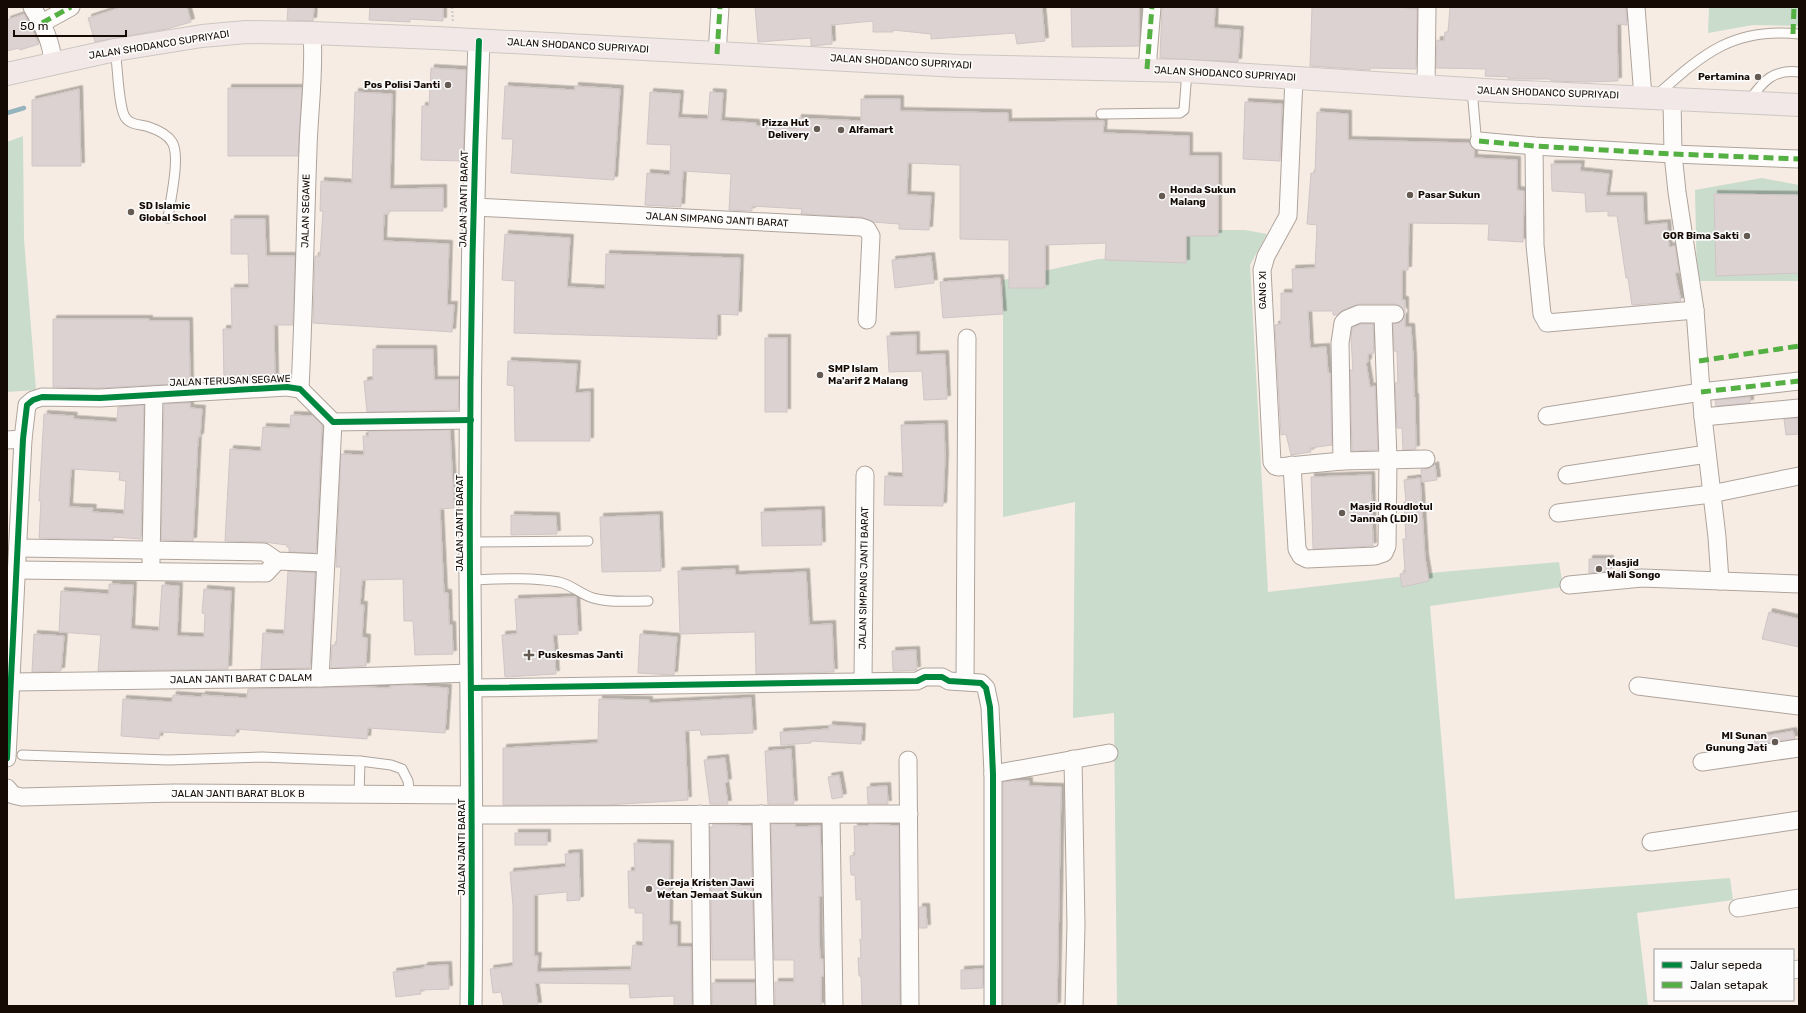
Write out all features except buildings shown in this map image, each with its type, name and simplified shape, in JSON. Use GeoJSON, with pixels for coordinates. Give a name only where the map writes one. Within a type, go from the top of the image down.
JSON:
{"type":"FeatureCollection","features":[{"type":"Feature","properties":{"kind":"main road","name":"JALAN SHODANCO SUPRIYADI"},"geometry":{"type":"LineString","coordinates":[[7,74],[114,50],[225,33],[312,33],[479,40],[959,66],[1147,69],[1472,90],[1799,105]]}},
{"type":"Feature","properties":{"kind":"street"},"geometry":{"type":"LineString","coordinates":[[32,7],[42,23],[50,42],[53,64]]}},
{"type":"Feature","properties":{"kind":"street"},"geometry":{"type":"LineString","coordinates":[[42,23],[71,7]]}},
{"type":"Feature","properties":{"kind":"street"},"geometry":{"type":"LineString","coordinates":[[717,54],[720,7]]}},
{"type":"Feature","properties":{"kind":"street"},"geometry":{"type":"LineString","coordinates":[[1147,69],[1152,7]]}},
{"type":"Feature","properties":{"kind":"street"},"geometry":{"type":"LineString","coordinates":[[1426,87],[1427,7]]}},
{"type":"Feature","properties":{"kind":"street"},"geometry":{"type":"LineString","coordinates":[[1636,7],[1656,98],[1673,154],[1677,192],[1695,310],[1703,417],[1717,537],[1720,581]]}},
{"type":"Feature","properties":{"kind":"street","name":"JALAN SEGAWE"},"geometry":{"type":"LineString","coordinates":[[300,389],[305,291],[308,145],[314,57],[312,33]]}},
{"type":"Feature","properties":{"kind":"street","name":"JALAN JANTI BARAT"},"geometry":{"type":"LineString","coordinates":[[471,1006],[473,795],[470,580],[471,420],[474,207],[479,40]]}},
{"type":"Feature","properties":{"kind":"street","name":"GANG XI"},"geometry":{"type":"LineString","coordinates":[[1294,78],[1288,216],[1266,256],[1262,270],[1272,462],[1274,466],[1278,466],[1342,461],[1426,459]]}},
{"type":"Feature","properties":{"kind":"street"},"geometry":{"type":"LineString","coordinates":[[1479,141],[1534,146],[1673,154],[1799,159]]}},
{"type":"Feature","properties":{"kind":"street"},"geometry":{"type":"LineString","coordinates":[[1534,146],[1535,245],[1542,314],[1547,323],[1695,310]]}},
{"type":"Feature","properties":{"kind":"street","name":"JALAN SIMPANG JANTI BARAT"},"geometry":{"type":"LineString","coordinates":[[474,207],[861,227],[867,229],[871,236],[867,320]]}},
{"type":"Feature","properties":{"kind":"street"},"geometry":{"type":"LineString","coordinates":[[1292,465],[1298,549],[1301,556],[1307,559],[1381,555],[1387,546],[1389,314],[1359,314],[1347,319],[1343,323],[1340,344],[1342,461]]}},
{"type":"Feature","properties":{"kind":"street"},"geometry":{"type":"LineString","coordinates":[[957,681],[967,338]]}},
{"type":"Feature","properties":{"kind":"street"},"geometry":{"type":"LineString","coordinates":[[1547,416],[1701,392],[1799,382]]}},
{"type":"Feature","properties":{"kind":"street","name":"JALAN TERUSAN SEGAWE"},"geometry":{"type":"LineString","coordinates":[[15,439],[27,405],[33,400],[42,397],[100,398],[287,387],[300,389],[333,422]]}},
{"type":"Feature","properties":{"kind":"street"},"geometry":{"type":"LineString","coordinates":[[151,572],[154,395]]}},
{"type":"Feature","properties":{"kind":"street"},"geometry":{"type":"LineString","coordinates":[[1703,417],[1799,408]]}},
{"type":"Feature","properties":{"kind":"street"},"geometry":{"type":"LineString","coordinates":[[320,678],[324,563],[333,422],[471,420]]}},
{"type":"Feature","properties":{"kind":"street"},"geometry":{"type":"LineString","coordinates":[[15,439],[14,520],[19,548],[12,682],[15,757]]}},
{"type":"Feature","properties":{"kind":"street"},"geometry":{"type":"LineString","coordinates":[[1567,475],[1707,454]]}},
{"type":"Feature","properties":{"kind":"street","name":"JALAN SIMPANG JANTI BARAT"},"geometry":{"type":"LineString","coordinates":[[863,681],[866,475]]}},
{"type":"Feature","properties":{"kind":"street"},"geometry":{"type":"LineString","coordinates":[[1558,513],[1711,494],[1799,476]]}},
{"type":"Feature","properties":{"kind":"street"},"geometry":{"type":"LineString","coordinates":[[19,548],[151,552],[264,552],[277,561],[324,563]]}},
{"type":"Feature","properties":{"kind":"street"},"geometry":{"type":"LineString","coordinates":[[18,570],[266,573],[277,561]]}},
{"type":"Feature","properties":{"kind":"street"},"geometry":{"type":"LineString","coordinates":[[1569,585],[1642,578],[1799,584]]}},
{"type":"Feature","properties":{"kind":"street","name":"JALAN JANTI BARAT C DALAM"},"geometry":{"type":"LineString","coordinates":[[12,682],[320,678],[471,681],[917,681],[925,677],[942,677],[957,681],[981,683],[986,688],[989,696],[994,774]]}},
{"type":"Feature","properties":{"kind":"street"},"geometry":{"type":"LineString","coordinates":[[1638,686],[1799,706]]}},
{"type":"Feature","properties":{"kind":"street"},"geometry":{"type":"LineString","coordinates":[[1702,762],[1799,748]]}},
{"type":"Feature","properties":{"kind":"street"},"geometry":{"type":"LineString","coordinates":[[994,1006],[994,774],[1109,752]]}},
{"type":"Feature","properties":{"kind":"street"},"geometry":{"type":"LineString","coordinates":[[1073,759],[1076,925],[1074,1006]]}},
{"type":"Feature","properties":{"kind":"street"},"geometry":{"type":"LineString","coordinates":[[908,760],[910,1006]]}},
{"type":"Feature","properties":{"kind":"street","name":"JALAN JANTI BARAT BLOK B"},"geometry":{"type":"LineString","coordinates":[[7,788],[13,795],[22,797],[174,793],[473,795]]}},
{"type":"Feature","properties":{"kind":"street"},"geometry":{"type":"LineString","coordinates":[[700,814],[702,1006]]}},
{"type":"Feature","properties":{"kind":"street"},"geometry":{"type":"LineString","coordinates":[[761,814],[765,1006]]}},
{"type":"Feature","properties":{"kind":"street"},"geometry":{"type":"LineString","coordinates":[[472,815],[909,814]]}},
{"type":"Feature","properties":{"kind":"street"},"geometry":{"type":"LineString","coordinates":[[830,815],[834,1006]]}},
{"type":"Feature","properties":{"kind":"street"},"geometry":{"type":"LineString","coordinates":[[1652,842],[1799,820]]}},
{"type":"Feature","properties":{"kind":"street"},"geometry":{"type":"LineString","coordinates":[[1738,908],[1799,898]]}},
{"type":"Feature","properties":{"kind":"lane"},"geometry":{"type":"LineString","coordinates":[[1656,98],[1684,71],[1725,43],[1750,35],[1770,33],[1799,34]]}},
{"type":"Feature","properties":{"kind":"lane"},"geometry":{"type":"LineString","coordinates":[[114,50],[122,107],[125,117],[133,124],[147,126],[163,132],[172,142],[176,154],[168,218]]}},
{"type":"Feature","properties":{"kind":"lane"},"geometry":{"type":"LineString","coordinates":[[1749,102],[1758,88],[1772,76],[1785,70],[1799,72]]}},
{"type":"Feature","properties":{"kind":"lane"},"geometry":{"type":"LineString","coordinates":[[1101,114],[1180,113],[1184,110],[1187,71]]}},
{"type":"Feature","properties":{"kind":"lane"},"geometry":{"type":"LineString","coordinates":[[1472,90],[1476,135],[1479,141]]}},
{"type":"Feature","properties":{"kind":"lane"},"geometry":{"type":"LineString","coordinates":[[470,542],[588,541]]}},
{"type":"Feature","properties":{"kind":"lane"},"geometry":{"type":"LineString","coordinates":[[470,580],[513,579],[558,582],[569,584],[593,598],[648,601]]}},
{"type":"Feature","properties":{"kind":"lane"},"geometry":{"type":"LineString","coordinates":[[15,757],[168,760],[262,758],[360,761],[392,765],[402,769],[408,781],[410,795]]}},
{"type":"Feature","properties":{"kind":"lane"},"geometry":{"type":"LineString","coordinates":[[359,795],[360,761]]}},
{"type":"Feature","properties":{"kind":"green space"},"geometry":{"type":"Polygon","coordinates":[[[1709,7],[1799,7],[1799,26],[1753,25],[1708,33],[1709,7]]]}},
{"type":"Feature","properties":{"kind":"green space"},"geometry":{"type":"Polygon","coordinates":[[[23,136],[24,239],[36,390],[7,392],[7,142],[23,136]]]}},
{"type":"Feature","properties":{"kind":"green space","name":"GOR Bima Sakti"},"geometry":{"type":"Polygon","coordinates":[[[1762,178],[1799,185],[1799,281],[1697,281],[1695,190],[1762,178]]]}},
{"type":"Feature","properties":{"kind":"green space"},"geometry":{"type":"Polygon","coordinates":[[[1189,230],[1245,230],[1267,234],[1250,265],[1268,592],[1441,572],[1559,562],[1563,587],[1430,606],[1455,899],[1730,878],[1733,900],[1637,913],[1648,1006],[1117,1006],[1114,713],[1073,718],[1075,502],[1003,517],[1003,280],[1098,259],[1173,256],[1189,230]]]}},
{"type":"Feature","properties":{"kind":"waterway"},"geometry":{"type":"LineString","coordinates":[[7,113],[24,108]]}},
{"type":"Feature","properties":{"kind":"marked path"},"geometry":{"type":"LineString","coordinates":[[42,23],[71,7]]}},
{"type":"Feature","properties":{"kind":"marked path"},"geometry":{"type":"LineString","coordinates":[[717,54],[720,7]]}},
{"type":"Feature","properties":{"kind":"marked path"},"geometry":{"type":"LineString","coordinates":[[1147,69],[1152,7]]}},
{"type":"Feature","properties":{"kind":"marked path"},"geometry":{"type":"LineString","coordinates":[[1793,34],[1794,7]]}},
{"type":"Feature","properties":{"kind":"marked path"},"geometry":{"type":"LineString","coordinates":[[1479,141],[1534,146],[1673,154],[1799,159]]}},
{"type":"Feature","properties":{"kind":"marked path"},"geometry":{"type":"LineString","coordinates":[[1699,361],[1799,346]]}},
{"type":"Feature","properties":{"kind":"marked path"},"geometry":{"type":"LineString","coordinates":[[1701,392],[1799,381]]}},
{"type":"Feature","properties":{"kind":"cycle path"},"geometry":{"type":"LineString","coordinates":[[471,1006],[472,846],[470,445],[473,243],[479,41]]}},
{"type":"Feature","properties":{"kind":"cycle path"},"geometry":{"type":"LineString","coordinates":[[7,758],[23,439],[27,405],[33,400],[42,397],[100,398],[287,387],[300,389],[333,422],[471,420]]}},
{"type":"Feature","properties":{"kind":"cycle path"},"geometry":{"type":"LineString","coordinates":[[471,688],[917,681],[925,677],[942,677],[949,681],[981,683],[986,688],[990,707],[993,774],[993,1006]]}},
{"type":"Feature","properties":{"kind":"place","name":"Pertamina"},"geometry":{"type":"Point","coordinates":[1758,77]}},
{"type":"Feature","properties":{"kind":"place","name":"Pos Polisi Janti"},"geometry":{"type":"Point","coordinates":[448,85]}},
{"type":"Feature","properties":{"kind":"place","name":"Pizza Hut Delivery"},"geometry":{"type":"Point","coordinates":[817,129]}},
{"type":"Feature","properties":{"kind":"place","name":"Alfamart"},"geometry":{"type":"Point","coordinates":[841,130]}},
{"type":"Feature","properties":{"kind":"place","name":"Pasar Sukun"},"geometry":{"type":"Point","coordinates":[1410,195]}},
{"type":"Feature","properties":{"kind":"place","name":"Honda Sukun Malang"},"geometry":{"type":"Point","coordinates":[1162,196]}},
{"type":"Feature","properties":{"kind":"place","name":"SD Islamic Global School"},"geometry":{"type":"Point","coordinates":[131,212]}},
{"type":"Feature","properties":{"kind":"place","name":"GOR Bima Sakti"},"geometry":{"type":"Point","coordinates":[1747,236]}},
{"type":"Feature","properties":{"kind":"place","name":"SMP Islam Ma'arif 2 Malang"},"geometry":{"type":"Point","coordinates":[820,375]}},
{"type":"Feature","properties":{"kind":"place","name":"Masjid Roudlotul Jannah (LDII)"},"geometry":{"type":"Point","coordinates":[1342,513]}},
{"type":"Feature","properties":{"kind":"place","name":"Masjid Wali Songo"},"geometry":{"type":"Point","coordinates":[1599,569]}},
{"type":"Feature","properties":{"kind":"place","name":"Puskesmas Janti"},"geometry":{"type":"Point","coordinates":[529,655]}},
{"type":"Feature","properties":{"kind":"place","name":"MI Sunan Gunung Jati"},"geometry":{"type":"Point","coordinates":[1775,742]}},
{"type":"Feature","properties":{"kind":"place","name":"Gereja Kristen Jawi Wetan Jemaat Sukun"},"geometry":{"type":"Point","coordinates":[649,889]}}]}
